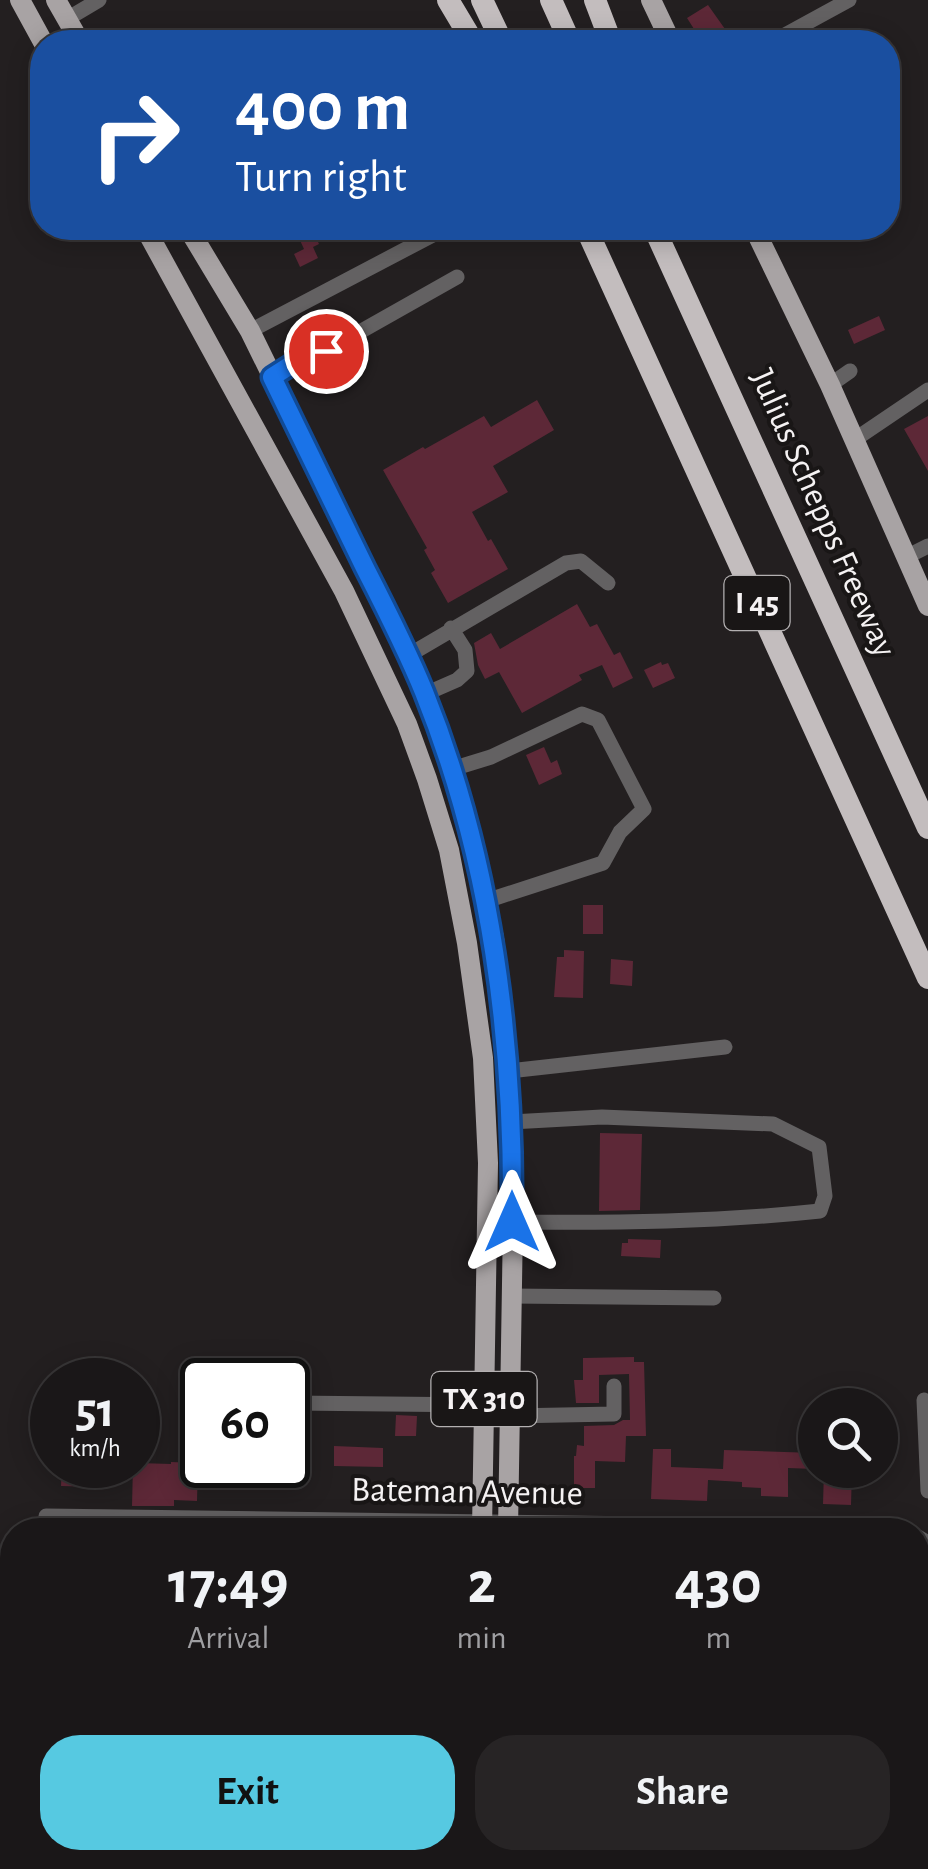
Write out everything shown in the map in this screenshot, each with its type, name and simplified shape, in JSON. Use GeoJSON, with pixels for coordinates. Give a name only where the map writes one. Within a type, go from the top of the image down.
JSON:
{"type":"FeatureCollection","features":[{"type":"Feature","properties":{"kind":"highway"},"geometry":{"type":"LineString","coordinates":[[448,0],[466,30]]}},
{"type":"Feature","properties":{"kind":"highway"},"geometry":{"type":"LineString","coordinates":[[482,0],[496,30]]}},
{"type":"Feature","properties":{"kind":"highway"},"geometry":{"type":"LineString","coordinates":[[551,0],[565,30]]}},
{"type":"Feature","properties":{"kind":"highway"},"geometry":{"type":"LineString","coordinates":[[595,0],[606,30]]}},
{"type":"Feature","properties":{"kind":"highway","name":"I 45"},"geometry":{"type":"LineString","coordinates":[[591,240],[928,978]]}},
{"type":"Feature","properties":{"kind":"highway","name":"Julius Schepps Freeway"},"geometry":{"type":"LineString","coordinates":[[662,240],[928,828]]}},
{"type":"Feature","properties":{"kind":"main road"},"geometry":{"type":"LineString","coordinates":[[20,0],[37,30]]}},
{"type":"Feature","properties":{"kind":"main road"},"geometry":{"type":"LineString","coordinates":[[652,0],[666,30]]}},
{"type":"Feature","properties":{"kind":"main road","name":"TX 310"},"geometry":{"type":"LineString","coordinates":[[152,240],[344,591],[407,724],[449,850],[476,1000],[487,1106],[482,1518]]}},
{"type":"Feature","properties":{"kind":"main road","name":"TX 310"},"geometry":{"type":"LineString","coordinates":[[195,240],[250,331],[408,655],[470,824],[502,995],[512,1122],[508,1518]]}},
{"type":"Feature","properties":{"kind":"main road","name":"Julius Schepps Freeway"},"geometry":{"type":"LineString","coordinates":[[763,240],[782,266],[928,606]]}},
{"type":"Feature","properties":{"kind":"street"},"geometry":{"type":"LineString","coordinates":[[62,9],[99,0]]}},
{"type":"Feature","properties":{"kind":"street"},"geometry":{"type":"LineString","coordinates":[[794,30],[849,0]]}},
{"type":"Feature","properties":{"kind":"street"},"geometry":{"type":"LineString","coordinates":[[250,331],[423,240]]}},
{"type":"Feature","properties":{"kind":"street"},"geometry":{"type":"LineString","coordinates":[[272,377],[308,354],[326,351],[456,278]]}},
{"type":"Feature","properties":{"kind":"street"},"geometry":{"type":"LineString","coordinates":[[830,385],[850,371]]}},
{"type":"Feature","properties":{"kind":"street"},"geometry":{"type":"LineString","coordinates":[[854,440],[928,390]]}},
{"type":"Feature","properties":{"kind":"street"},"geometry":{"type":"LineString","coordinates":[[906,557],[928,546]]}},
{"type":"Feature","properties":{"kind":"street"},"geometry":{"type":"LineString","coordinates":[[408,655],[566,563],[581,561],[608,582]]}},
{"type":"Feature","properties":{"kind":"street"},"geometry":{"type":"LineString","coordinates":[[425,694],[457,680],[466,671],[465,650],[452,628]]}},
{"type":"Feature","properties":{"kind":"street"},"geometry":{"type":"LineString","coordinates":[[452,770],[491,757],[582,714],[598,720],[644,809],[620,832],[603,863],[486,901]]}},
{"type":"Feature","properties":{"kind":"street"},"geometry":{"type":"LineString","coordinates":[[508,1071],[725,1047]]}},
{"type":"Feature","properties":{"kind":"street"},"geometry":{"type":"LineString","coordinates":[[512,1122],[602,1117],[773,1124],[820,1147],[824,1196],[820,1211],[755,1218],[512,1222]]}},
{"type":"Feature","properties":{"kind":"street"},"geometry":{"type":"LineString","coordinates":[[512,1296],[714,1298]]}},
{"type":"Feature","properties":{"kind":"street"},"geometry":{"type":"LineString","coordinates":[[510,1416],[614,1414],[614,1386]]}},
{"type":"Feature","properties":{"kind":"street"},"geometry":{"type":"LineString","coordinates":[[924,1400],[928,1491]]}},
{"type":"Feature","properties":{"kind":"street"},"geometry":{"type":"LineString","coordinates":[[310,1402],[484,1404]]}},
{"type":"Feature","properties":{"kind":"street","name":"Bateman Avenue"},"geometry":{"type":"LineString","coordinates":[[46,1516],[133,1518]]}},
{"type":"Feature","properties":{"kind":"building"},"geometry":{"type":"Polygon","coordinates":[[[708,5],[725,29],[695,30],[687,18],[708,5]]]}},
{"type":"Feature","properties":{"kind":"building"},"geometry":{"type":"Polygon","coordinates":[[[300,240],[317,240],[319,244],[313,247],[318,258],[300,267],[294,254],[304,249],[300,240]]]}},
{"type":"Feature","properties":{"kind":"building"},"geometry":{"type":"Polygon","coordinates":[[[879,316],[885,330],[854,344],[848,330],[879,316]]]}},
{"type":"Feature","properties":{"kind":"building"},"geometry":{"type":"Polygon","coordinates":[[[537,400],[554,430],[493,466],[508,492],[472,512],[508,569],[448,603],[431,573],[435,570],[424,550],[427,548],[383,470],[484,416],[491,427],[537,400]]]}},
{"type":"Feature","properties":{"kind":"building"},"geometry":{"type":"Polygon","coordinates":[[[928,416],[928,471],[904,429],[928,416]]]}},
{"type":"Feature","properties":{"kind":"building"},"geometry":{"type":"Polygon","coordinates":[[[577,604],[590,627],[597,624],[614,655],[620,652],[633,678],[613,688],[602,665],[579,675],[582,680],[522,713],[499,672],[485,679],[474,643],[491,633],[500,649],[577,604]]]}},
{"type":"Feature","properties":{"kind":"building"},"geometry":{"type":"Polygon","coordinates":[[[668,663],[675,678],[653,688],[644,670],[668,663]]]}},
{"type":"Feature","properties":{"kind":"building"},"geometry":{"type":"Polygon","coordinates":[[[544,747],[551,763],[557,760],[562,774],[539,785],[526,755],[544,747]]]}},
{"type":"Feature","properties":{"kind":"building"},"geometry":{"type":"Polygon","coordinates":[[[583,905],[603,905],[603,934],[583,934],[583,905]]]}},
{"type":"Feature","properties":{"kind":"building"},"geometry":{"type":"Polygon","coordinates":[[[564,950],[584,951],[583,998],[554,997],[557,957],[564,957],[564,950]]]}},
{"type":"Feature","properties":{"kind":"building"},"geometry":{"type":"Polygon","coordinates":[[[611,959],[633,961],[632,986],[610,984],[611,959]]]}},
{"type":"Feature","properties":{"kind":"building"},"geometry":{"type":"Polygon","coordinates":[[[600,1133],[642,1134],[640,1210],[599,1211],[600,1133]]]}},
{"type":"Feature","properties":{"kind":"building"},"geometry":{"type":"Polygon","coordinates":[[[628,1239],[661,1240],[660,1258],[621,1256],[622,1243],[628,1243],[628,1239]]]}},
{"type":"Feature","properties":{"kind":"building"},"geometry":{"type":"Polygon","coordinates":[[[634,1357],[634,1362],[644,1362],[646,1436],[626,1436],[625,1462],[595,1461],[595,1488],[574,1488],[574,1456],[577,1445],[584,1446],[584,1426],[630,1420],[629,1374],[599,1375],[599,1403],[576,1403],[574,1380],[583,1380],[583,1358],[634,1357]]]}},
{"type":"Feature","properties":{"kind":"building"},"geometry":{"type":"Polygon","coordinates":[[[396,1415],[417,1416],[416,1436],[395,1436],[396,1415]]]}},
{"type":"Feature","properties":{"kind":"building"},"geometry":{"type":"Polygon","coordinates":[[[334,1446],[383,1448],[383,1467],[334,1466],[334,1446]]]}},
{"type":"Feature","properties":{"kind":"building"},"geometry":{"type":"Polygon","coordinates":[[[653,1449],[671,1449],[671,1467],[723,1469],[724,1450],[798,1452],[798,1468],[788,1468],[788,1497],[761,1496],[761,1488],[742,1487],[742,1482],[708,1480],[707,1501],[651,1499],[653,1449]]]}},
{"type":"Feature","properties":{"kind":"building"},"geometry":{"type":"Polygon","coordinates":[[[180,1462],[180,1488],[197,1488],[197,1501],[174,1500],[174,1506],[132,1506],[132,1488],[160,1488],[160,1464],[180,1462]]]}},
{"type":"Feature","properties":{"kind":"building"},"geometry":{"type":"Polygon","coordinates":[[[823,1488],[851,1488],[851,1505],[823,1504],[823,1488]]]}},
{"type":"Feature","properties":{"kind":"route"},"geometry":{"type":"LineString","coordinates":[[326,351],[308,354],[272,377],[408,655],[470,824],[502,995],[512,1122],[512,1222]]}}]}
